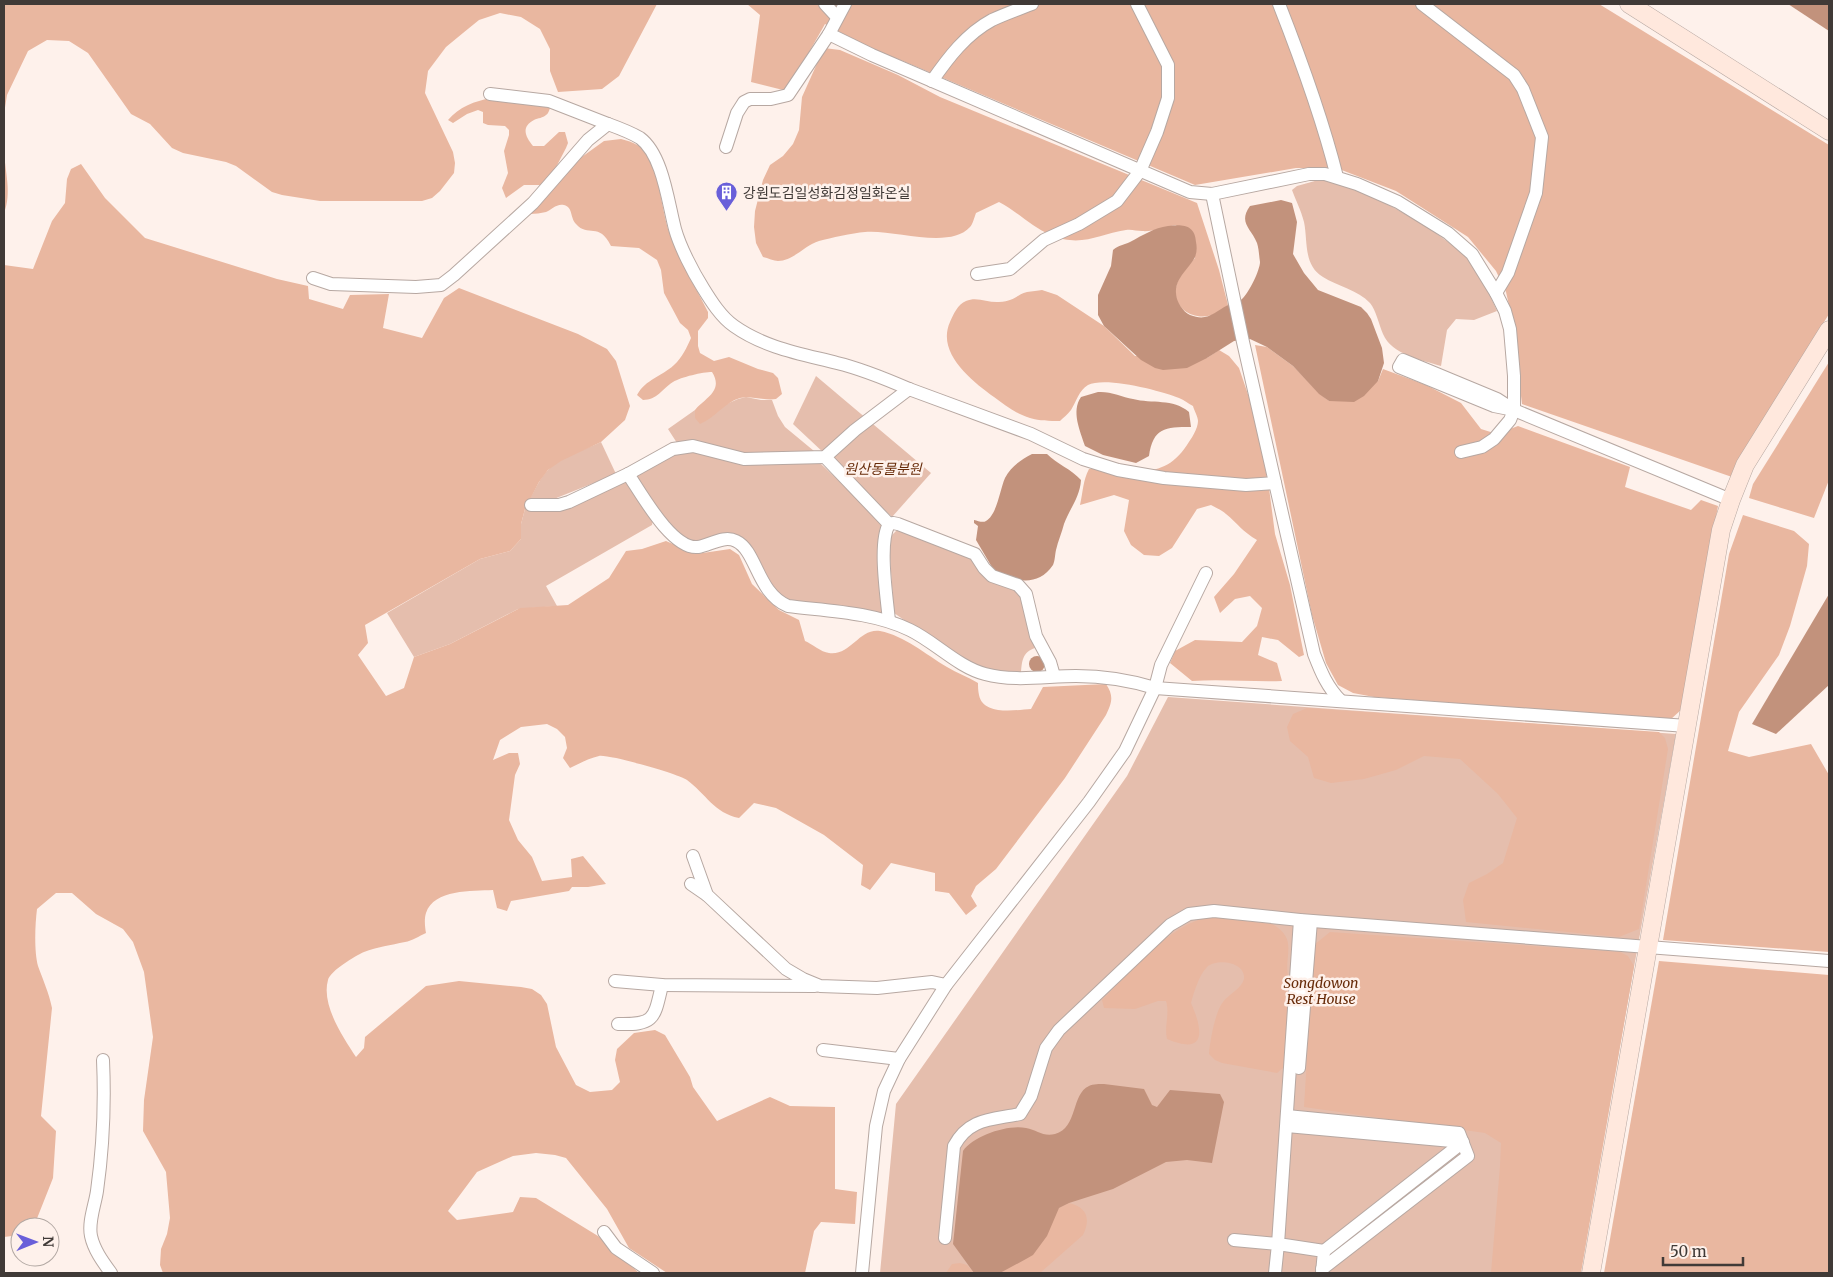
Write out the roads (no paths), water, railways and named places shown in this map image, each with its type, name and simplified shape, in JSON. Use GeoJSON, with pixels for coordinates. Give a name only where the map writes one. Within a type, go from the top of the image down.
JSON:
{"type":"FeatureCollection","features":[{"type":"Feature","properties":{"kind":"main road"},"geometry":{"type":"LineString","coordinates":[[1628,4],[1829,131]]}},
{"type":"Feature","properties":{"kind":"main road"},"geometry":{"type":"LineString","coordinates":[[1591,1273],[1721,530],[1746,465],[1829,330]]}},
{"type":"Feature","properties":{"kind":"street"},"geometry":{"type":"LineString","coordinates":[[825,4],[838,17]]}},
{"type":"Feature","properties":{"kind":"street"},"geometry":{"type":"LineString","coordinates":[[726,146],[737,113],[744,102],[750,99],[770,99],[788,95],[829,34],[845,4]]}},
{"type":"Feature","properties":{"kind":"street"},"geometry":{"type":"LineString","coordinates":[[932,81],[950,55],[974,32],[991,21],[1032,4]]}},
{"type":"Feature","properties":{"kind":"street"},"geometry":{"type":"LineString","coordinates":[[978,274],[1010,269],[1044,240],[1079,224],[1117,200],[1140,171],[1157,132],[1168,98],[1168,65],[1137,4]]}},
{"type":"Feature","properties":{"kind":"street"},"geometry":{"type":"LineString","coordinates":[[1279,4],[1302,62],[1337,177]]}},
{"type":"Feature","properties":{"kind":"street"},"geometry":{"type":"LineString","coordinates":[[1422,4],[1514,75],[1523,88],[1542,137],[1536,193],[1508,273],[1496,293]]}},
{"type":"Feature","properties":{"kind":"street"},"geometry":{"type":"LineString","coordinates":[[829,34],[872,55],[1190,192],[1212,194],[1308,174],[1325,174],[1356,184],[1398,202],[1448,233],[1472,254],[1505,311],[1510,329],[1514,376],[1514,410],[1510,420],[1494,439],[1482,447],[1461,452]]}},
{"type":"Feature","properties":{"kind":"street"},"geometry":{"type":"LineString","coordinates":[[490,94],[549,101],[624,130],[641,139],[652,153],[663,177],[676,232],[702,286],[717,308],[732,325],[755,339],[793,352],[839,363],[891,381],[1031,434],[1083,459],[1118,470],[1164,478],[1246,485],[1275,483]]}},
{"type":"Feature","properties":{"kind":"street"},"geometry":{"type":"LineString","coordinates":[[313,278],[331,284],[416,287],[441,285],[533,203],[588,140],[608,124]]}},
{"type":"Feature","properties":{"kind":"street"},"geometry":{"type":"LineString","coordinates":[[1212,194],[1243,342],[1314,654],[1324,679],[1341,701]]}},
{"type":"Feature","properties":{"kind":"street"},"geometry":{"type":"LineString","coordinates":[[1514,410],[1494,406],[1399,367],[1403,360],[1497,399],[1514,410],[1731,500]]}},
{"type":"Feature","properties":{"kind":"street"},"geometry":{"type":"LineString","coordinates":[[531,505],[559,506],[628,474],[674,449],[693,446],[744,459],[825,457],[855,430],[909,389]]}},
{"type":"Feature","properties":{"kind":"street"},"geometry":{"type":"LineString","coordinates":[[825,457],[889,524]]}},
{"type":"Feature","properties":{"kind":"street"},"geometry":{"type":"LineString","coordinates":[[628,474],[665,528],[684,543],[689,546],[698,547],[727,539],[735,540],[743,547],[768,590],[774,598],[782,603],[788,606],[890,621],[912,631],[984,674],[1022,678],[1054,676],[1110,678],[1155,688],[1687,726]]}},
{"type":"Feature","properties":{"kind":"street"},"geometry":{"type":"LineString","coordinates":[[890,621],[884,548],[886,530],[889,524],[893,522],[975,554],[992,576],[1018,585],[1026,594],[1036,636],[1050,662],[1054,676]]}},
{"type":"Feature","properties":{"kind":"street"},"geometry":{"type":"LineString","coordinates":[[862,1273],[876,1126],[884,1092],[899,1059],[946,985],[1089,802],[1125,751],[1155,688],[1160,666],[1206,574]]}},
{"type":"Feature","properties":{"kind":"street"},"geometry":{"type":"LineString","coordinates":[[693,856],[707,895]]}},
{"type":"Feature","properties":{"kind":"street"},"geometry":{"type":"LineString","coordinates":[[690,884],[707,895],[786,969],[820,986]]}},
{"type":"Feature","properties":{"kind":"street"},"geometry":{"type":"LineString","coordinates":[[945,1238],[954,1146],[961,1134],[973,1124],[1020,1114],[1031,1096],[1046,1048],[1059,1030],[1170,925],[1189,914],[1214,911],[1306,920],[1829,961]]}},
{"type":"Feature","properties":{"kind":"street"},"geometry":{"type":"LineString","coordinates":[[1274,1273],[1291,1121],[1306,920]]}},
{"type":"Feature","properties":{"kind":"street"},"geometry":{"type":"LineString","coordinates":[[615,981],[662,985],[877,988],[932,982],[946,985]]}},
{"type":"Feature","properties":{"kind":"street"},"geometry":{"type":"LineString","coordinates":[[618,1024],[643,1023],[651,1019],[656,1010],[662,985]]}},
{"type":"Feature","properties":{"kind":"street"},"geometry":{"type":"LineString","coordinates":[[823,1050],[899,1059]]}},
{"type":"Feature","properties":{"kind":"street"},"geometry":{"type":"LineString","coordinates":[[103,1060],[104,1123],[91,1235],[100,1256],[111,1273]]}},
{"type":"Feature","properties":{"kind":"street"},"geometry":{"type":"LineString","coordinates":[[1291,1121],[1462,1142]]}},
{"type":"Feature","properties":{"kind":"street"},"geometry":{"type":"LineString","coordinates":[[1322,1271],[1324,1251],[1462,1142]]}},
{"type":"Feature","properties":{"kind":"street"},"geometry":{"type":"LineString","coordinates":[[1322,1271],[1468,1156],[1462,1142]]}},
{"type":"Feature","properties":{"kind":"street"},"geometry":{"type":"LineString","coordinates":[[604,1232],[616,1248],[652,1273]]}},
{"type":"Feature","properties":{"kind":"street"},"geometry":{"type":"LineString","coordinates":[[1234,1240],[1324,1251]]}},
{"type":"Feature","properties":{"kind":"place","name":"강원도김일성화김정일화온실"},"geometry":{"type":"Point","coordinates":[727,212]}},
{"type":"Feature","properties":{"kind":"park label","name":"원산동물분원"},"geometry":{"type":"Point","coordinates":[883,469]}},
{"type":"Feature","properties":{"kind":"park label","name":"Songdowon Rest House"},"geometry":{"type":"Point","coordinates":[1321,992]}}]}
